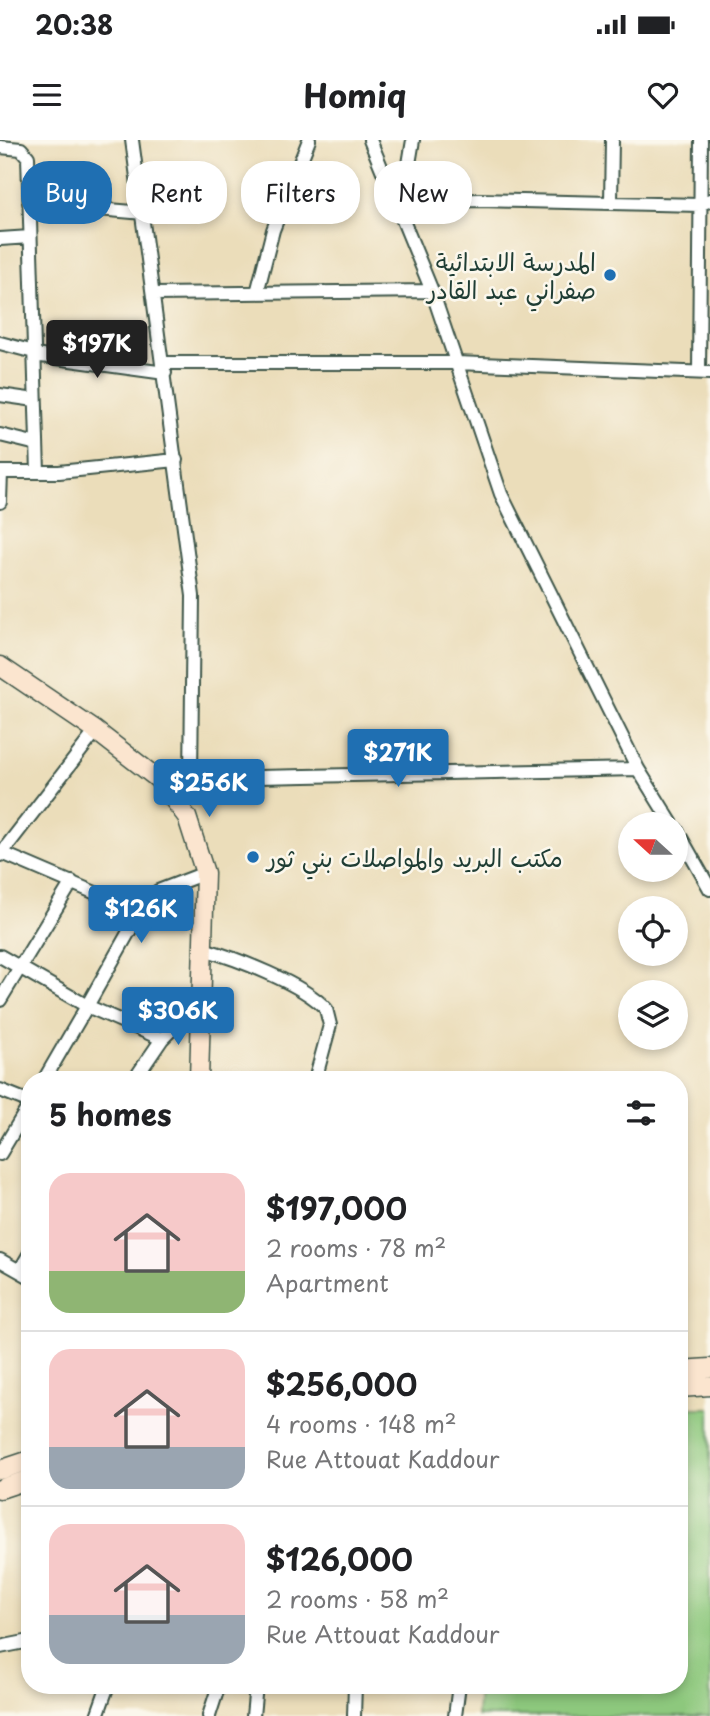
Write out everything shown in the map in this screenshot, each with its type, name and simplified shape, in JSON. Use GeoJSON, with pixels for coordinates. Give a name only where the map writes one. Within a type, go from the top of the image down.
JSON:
{"type":"FeatureCollection","features":[{"type":"Feature","properties":{"kind":"street"},"geometry":{"type":"LineString","coordinates":[[257,293],[273,230],[309,140]]}},
{"type":"Feature","properties":{"kind":"street"},"geometry":{"type":"LineString","coordinates":[[370,140],[380,161]]}},
{"type":"Feature","properties":{"kind":"street"},"geometry":{"type":"LineString","coordinates":[[410,161],[412,140]]}},
{"type":"Feature","properties":{"kind":"street"},"geometry":{"type":"LineString","coordinates":[[611,202],[612,140]]}},
{"type":"Feature","properties":{"kind":"street"},"geometry":{"type":"LineString","coordinates":[[0,343],[34,354],[164,368],[457,363],[704,372],[705,202],[701,140]]}},
{"type":"Feature","properties":{"kind":"street"},"geometry":{"type":"LineString","coordinates":[[0,147],[21,149],[28,161]]}},
{"type":"Feature","properties":{"kind":"street"},"geometry":{"type":"LineString","coordinates":[[472,200],[705,202]]}},
{"type":"Feature","properties":{"kind":"street"},"geometry":{"type":"LineString","coordinates":[[30,224],[37,472]]}},
{"type":"Feature","properties":{"kind":"street"},"geometry":{"type":"LineString","coordinates":[[145,224],[193,596],[191,778]]}},
{"type":"Feature","properties":{"kind":"street"},"geometry":{"type":"LineString","coordinates":[[408,224],[501,494],[638,769],[665,812]]}},
{"type":"Feature","properties":{"kind":"street"},"geometry":{"type":"LineString","coordinates":[[0,239],[30,237]]}},
{"type":"Feature","properties":{"kind":"street"},"geometry":{"type":"LineString","coordinates":[[155,294],[432,291]]}},
{"type":"Feature","properties":{"kind":"street"},"geometry":{"type":"LineString","coordinates":[[0,395],[35,400]]}},
{"type":"Feature","properties":{"kind":"street"},"geometry":{"type":"LineString","coordinates":[[0,435],[37,444]]}},
{"type":"Feature","properties":{"kind":"street"},"geometry":{"type":"LineString","coordinates":[[0,502],[1,472],[37,472],[176,460]]}},
{"type":"Feature","properties":{"kind":"street"},"geometry":{"type":"LineString","coordinates":[[0,666],[96,731],[158,779],[187,817],[205,873],[199,1071]]}},
{"type":"Feature","properties":{"kind":"street"},"geometry":{"type":"LineString","coordinates":[[96,731],[1,854],[140,912]]}},
{"type":"Feature","properties":{"kind":"street"},"geometry":{"type":"LineString","coordinates":[[158,779],[638,769]]}},
{"type":"Feature","properties":{"kind":"street"},"geometry":{"type":"LineString","coordinates":[[688,850],[710,889]]}},
{"type":"Feature","properties":{"kind":"street"},"geometry":{"type":"LineString","coordinates":[[49,1071],[140,912],[158,891],[205,873]]}},
{"type":"Feature","properties":{"kind":"street"},"geometry":{"type":"LineString","coordinates":[[0,1000],[72,882]]}},
{"type":"Feature","properties":{"kind":"street"},"geometry":{"type":"LineString","coordinates":[[203,949],[252,967],[303,992],[326,1009],[330,1025],[317,1071]]}},
{"type":"Feature","properties":{"kind":"street"},"geometry":{"type":"LineString","coordinates":[[0,956],[87,1006],[162,1039]]}},
{"type":"Feature","properties":{"kind":"street"},"geometry":{"type":"LineString","coordinates":[[140,1071],[162,1039],[202,999]]}},
{"type":"Feature","properties":{"kind":"street"},"geometry":{"type":"LineString","coordinates":[[0,1090],[21,1099]]}},
{"type":"Feature","properties":{"kind":"street"},"geometry":{"type":"LineString","coordinates":[[0,1154],[21,1118]]}},
{"type":"Feature","properties":{"kind":"street"},"geometry":{"type":"LineString","coordinates":[[0,1260],[21,1271]]}},
{"type":"Feature","properties":{"kind":"street"},"geometry":{"type":"LineString","coordinates":[[688,1369],[710,1368]]}},
{"type":"Feature","properties":{"kind":"street"},"geometry":{"type":"LineString","coordinates":[[688,1387],[710,1386]]}},
{"type":"Feature","properties":{"kind":"street"},"geometry":{"type":"LineString","coordinates":[[0,1470],[21,1463]]}},
{"type":"Feature","properties":{"kind":"street"},"geometry":{"type":"LineString","coordinates":[[0,1489],[21,1482]]}},
{"type":"Feature","properties":{"kind":"street"},"geometry":{"type":"LineString","coordinates":[[0,1647],[21,1643]]}},
{"type":"Feature","properties":{"kind":"street"},"geometry":{"type":"LineString","coordinates":[[97,1716],[105,1694]]}},
{"type":"Feature","properties":{"kind":"street"},"geometry":{"type":"LineString","coordinates":[[209,1716],[216,1694]]}},
{"type":"Feature","properties":{"kind":"street"},"geometry":{"type":"LineString","coordinates":[[253,1716],[255,1694]]}},
{"type":"Feature","properties":{"kind":"street"},"geometry":{"type":"LineString","coordinates":[[354,1716],[355,1694]]}},
{"type":"Feature","properties":{"kind":"street"},"geometry":{"type":"LineString","coordinates":[[455,1716],[458,1694]]}},
{"type":"Feature","properties":{"kind":"green space"},"geometry":{"type":"Polygon","coordinates":[[[688,1408],[710,1408],[710,1716],[477,1716],[478,1694],[688,1694],[688,1408]]]}},
{"type":"Feature","properties":{"kind":"place","name":"المدرسة الابتدائية صفراني عبد القادر"},"geometry":{"type":"Point","coordinates":[610,275]}},
{"type":"Feature","properties":{"kind":"place","name":"مكتب البريد والمواصلات بني ثور"},"geometry":{"type":"Point","coordinates":[253,857]}}]}
